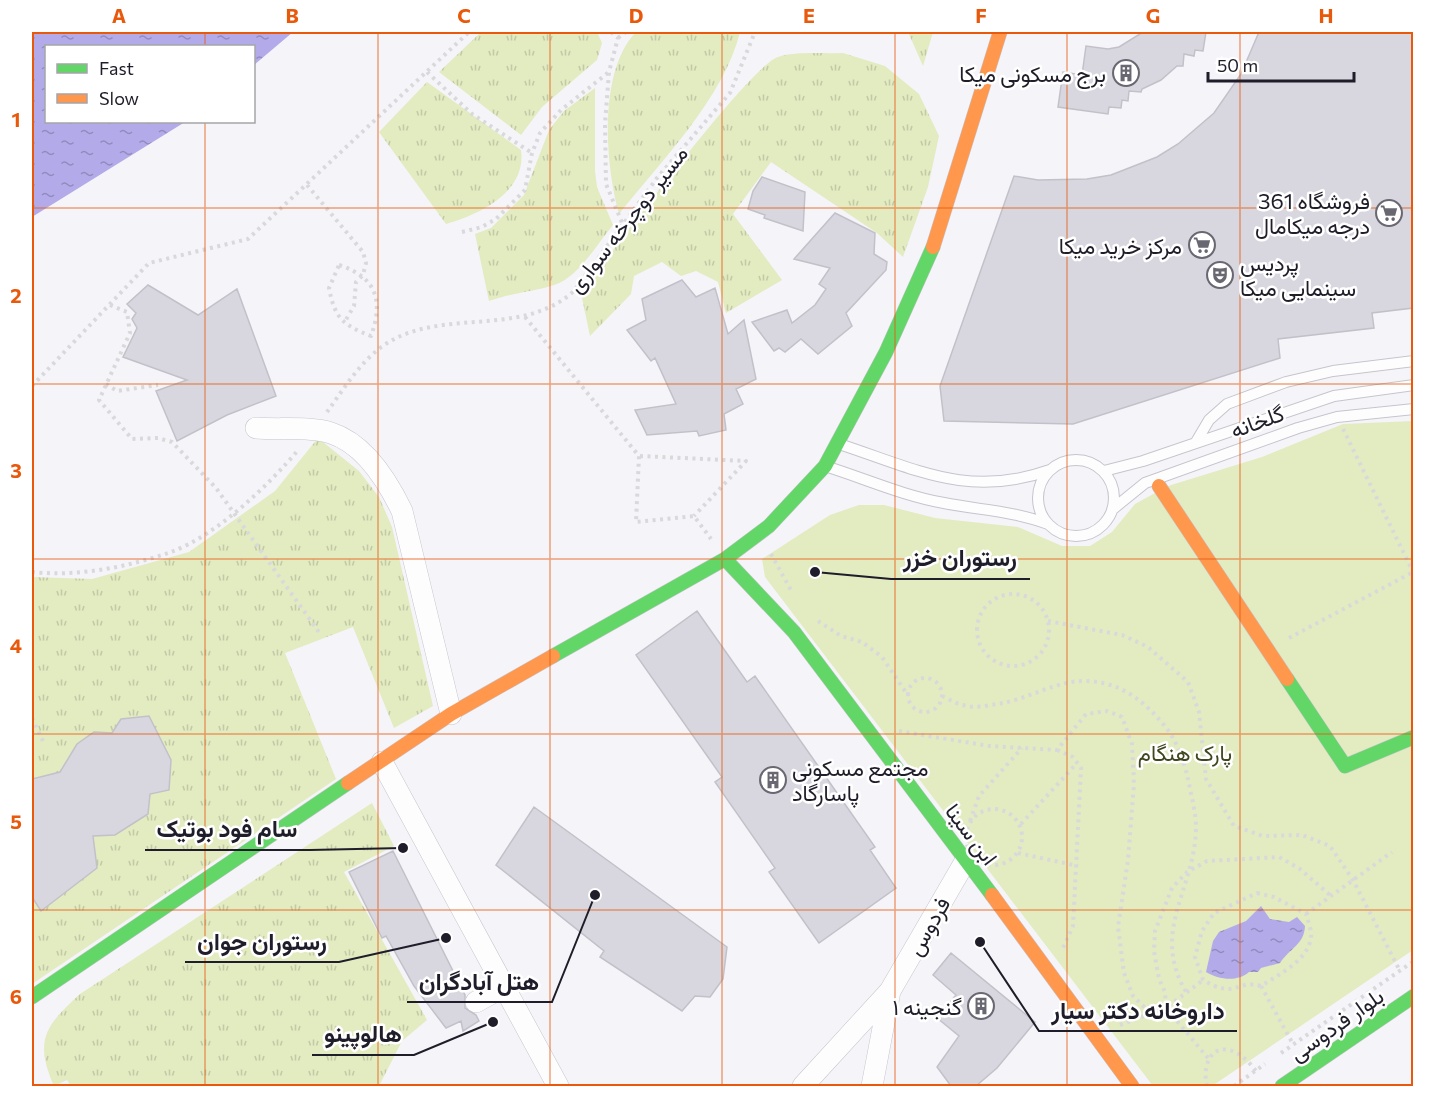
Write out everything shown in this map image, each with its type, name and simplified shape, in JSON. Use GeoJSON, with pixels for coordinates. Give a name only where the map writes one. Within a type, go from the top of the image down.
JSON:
{"type":"FeatureCollection","features":[{"type":"Feature","properties":{"kind":"street"},"geometry":{"type":"LineString","coordinates":[[32,997],[450,714],[725,559],[769,526],[825,466],[886,352],[938,237],[1000,32]]}},
{"type":"Feature","properties":{"kind":"street"},"geometry":{"type":"LineString","coordinates":[[256,428],[331,433],[353,447],[388,483],[402,511],[450,714]]}},
{"type":"Feature","properties":{"kind":"street"},"geometry":{"type":"LineString","coordinates":[[1159,486],[1345,766],[1413,737]]}},
{"type":"Feature","properties":{"kind":"street","name":"ابن سینا"},"geometry":{"type":"LineString","coordinates":[[725,559],[794,632],[1097,1035],[1132,1086]]}},
{"type":"Feature","properties":{"kind":"street"},"geometry":{"type":"LineString","coordinates":[[382,762],[558,1086]]}},
{"type":"Feature","properties":{"kind":"street","name":"فردوس"},"geometry":{"type":"LineString","coordinates":[[803,1086],[890,991],[966,860]]}},
{"type":"Feature","properties":{"kind":"street"},"geometry":{"type":"LineString","coordinates":[[476,1002],[503,987]]}},
{"type":"Feature","properties":{"kind":"street","name":"فردوس"},"geometry":{"type":"LineString","coordinates":[[872,1086],[890,991]]}},
{"type":"Feature","properties":{"kind":"street","name":"بلوار فردوسی"},"geometry":{"type":"LineString","coordinates":[[1282,1086],[1413,996]]}},
{"type":"Feature","properties":{"kind":"lane"},"geometry":{"type":"LineString","coordinates":[[1196,442],[1209,420],[1227,404],[1286,382],[1333,371],[1413,361]]}},
{"type":"Feature","properties":{"kind":"lane","name":"گلخانه"},"geometry":{"type":"LineString","coordinates":[[1104,471],[1334,396],[1413,385]]}},
{"type":"Feature","properties":{"kind":"lane","name":"گلخانه"},"geometry":{"type":"LineString","coordinates":[[1113,509],[1145,483],[1337,417],[1413,409]]}},
{"type":"Feature","properties":{"kind":"lane"},"geometry":{"type":"LineString","coordinates":[[825,466],[910,496],[1023,514],[1048,524],[1065,535],[1085,535],[1103,526],[1113,509],[1114,489],[1104,471],[1087,461],[1067,460],[1050,470],[1021,480],[984,484],[917,471],[838,444]]}},
{"type":"Feature","properties":{"kind":"lane"},"geometry":{"type":"LineString","coordinates":[[1048,524],[1039,507],[1039,497],[1040,487],[1050,470]]}},
{"type":"Feature","properties":{"kind":"path"},"geometry":{"type":"LineString","coordinates":[[32,386],[149,264],[248,239],[469,32]]}},
{"type":"Feature","properties":{"kind":"path"},"geometry":{"type":"LineString","coordinates":[[611,32],[618,38]]}},
{"type":"Feature","properties":{"kind":"path"},"geometry":{"type":"LineString","coordinates":[[623,226],[606,184],[605,124],[609,72],[618,38],[626,32]]}},
{"type":"Feature","properties":{"kind":"path","name":"مسیر دوچرخه سواری"},"geometry":{"type":"LineString","coordinates":[[32,572],[74,574],[172,552],[208,532],[276,476],[313,431],[361,365],[381,347],[428,328],[525,317],[558,305],[574,291],[657,178],[730,93],[755,32]]}},
{"type":"Feature","properties":{"kind":"path"},"geometry":{"type":"LineString","coordinates":[[427,72],[472,114],[532,153]]}},
{"type":"Feature","properties":{"kind":"path"},"geometry":{"type":"LineString","coordinates":[[462,232],[482,227],[496,219],[525,190],[532,153],[540,133],[561,110],[609,72]]}},
{"type":"Feature","properties":{"kind":"path"},"geometry":{"type":"LineString","coordinates":[[307,185],[363,252],[366,263],[363,275],[356,282],[354,306],[344,323]]}},
{"type":"Feature","properties":{"kind":"path"},"geometry":{"type":"LineString","coordinates":[[339,265],[363,275],[375,295],[378,308],[371,336],[344,323],[337,316],[329,288],[339,265]]}},
{"type":"Feature","properties":{"kind":"path"},"geometry":{"type":"LineString","coordinates":[[110,305],[127,312],[129,333],[99,400],[132,440],[158,438],[171,442],[216,488],[321,635]]}},
{"type":"Feature","properties":{"kind":"path"},"geometry":{"type":"LineString","coordinates":[[525,317],[639,456],[636,522],[694,516],[746,461],[639,456]]}},
{"type":"Feature","properties":{"kind":"path"},"geometry":{"type":"LineString","coordinates":[[106,384],[117,391],[158,385]]}},
{"type":"Feature","properties":{"kind":"path"},"geometry":{"type":"LineString","coordinates":[[1268,650],[1413,573],[1337,417]]}},
{"type":"Feature","properties":{"kind":"path"},"geometry":{"type":"LineString","coordinates":[[694,516],[725,559]]}},
{"type":"Feature","properties":{"kind":"path"},"geometry":{"type":"LineString","coordinates":[[769,526],[772,557],[796,598]]}},
{"type":"Feature","properties":{"kind":"path"},"geometry":{"type":"LineString","coordinates":[[1015,594],[1029,598],[1041,608],[1047,621],[1048,636],[1043,650],[1032,661],[1018,666],[1003,665],[989,658],[980,646],[976,631],[983,610],[1000,596],[1015,594]]}},
{"type":"Feature","properties":{"kind":"path"},"geometry":{"type":"LineString","coordinates":[[816,620],[841,636],[862,642],[882,657],[915,710],[924,713],[933,711],[939,705],[942,696],[940,687],[934,680],[925,677],[917,679],[910,685],[907,694]]}},
{"type":"Feature","properties":{"kind":"path"},"geometry":{"type":"LineString","coordinates":[[1047,621],[1122,634],[1148,647],[1188,682],[1199,712],[1205,748],[1206,779],[1234,826],[1263,836],[1302,835],[1330,846],[1353,880],[1400,971]]}},
{"type":"Feature","properties":{"kind":"path"},"geometry":{"type":"LineString","coordinates":[[942,696],[962,705],[979,708],[1020,700],[1082,681],[1123,689],[1146,703],[1167,729],[1184,763],[1196,829],[1171,940],[1175,973],[1186,992]]}},
{"type":"Feature","properties":{"kind":"path"},"geometry":{"type":"LineString","coordinates":[[1058,750],[1086,714],[1107,711],[1122,717],[1131,744],[1134,784],[1128,860],[1118,927],[1124,973],[1133,996],[1150,1013]]}},
{"type":"Feature","properties":{"kind":"path"},"geometry":{"type":"LineString","coordinates":[[32,718],[43,741]]}},
{"type":"Feature","properties":{"kind":"path"},"geometry":{"type":"LineString","coordinates":[[897,730],[989,746],[1058,750],[1073,757],[1081,768],[1078,866],[1073,926],[1050,973]]}},
{"type":"Feature","properties":{"kind":"path"},"geometry":{"type":"LineString","coordinates":[[969,822],[985,809],[1006,810],[1021,824],[1023,839],[1018,853],[1004,864],[986,865],[971,854],[965,838],[969,822],[979,796],[1022,748]]}},
{"type":"Feature","properties":{"kind":"path"},"geometry":{"type":"LineString","coordinates":[[1021,824],[1077,763]]}},
{"type":"Feature","properties":{"kind":"path"},"geometry":{"type":"LineString","coordinates":[[1306,914],[1392,852]]}},
{"type":"Feature","properties":{"kind":"path"},"geometry":{"type":"LineString","coordinates":[[1018,853],[1078,866]]}},
{"type":"Feature","properties":{"kind":"path"},"geometry":{"type":"LineString","coordinates":[[1208,1058],[1166,1008],[1154,951],[1155,931],[1172,888],[1187,872],[1207,861],[1279,857],[1300,869],[1331,896]]}},
{"type":"Feature","properties":{"kind":"path"},"geometry":{"type":"LineString","coordinates":[[1261,986],[1296,963],[1312,937],[1306,914],[1274,897],[1257,893],[1214,913],[1202,931],[1195,957],[1203,980],[1219,990],[1230,990],[1252,983],[1261,986],[1293,1044]]}},
{"type":"Feature","properties":{"kind":"path"},"geometry":{"type":"LineString","coordinates":[[1234,1086],[1413,961]]}},
{"type":"Feature","properties":{"kind":"path"},"geometry":{"type":"LineString","coordinates":[[1097,1035],[1166,1008],[1203,980]]}},
{"type":"Feature","properties":{"kind":"path"},"geometry":{"type":"LineString","coordinates":[[1208,1058],[1226,1050],[1235,1052],[1262,1079]]}},
{"type":"Feature","properties":{"kind":"path"},"geometry":{"type":"LineString","coordinates":[[1207,1086],[1204,1075],[1208,1058]]}},
{"type":"Feature","properties":{"kind":"green space"},"geometry":{"type":"Polygon","coordinates":[[[481,32],[597,32],[602,43],[597,60],[542,107],[521,135],[439,72],[481,32]]]}},
{"type":"Feature","properties":{"kind":"green space"},"geometry":{"type":"Polygon","coordinates":[[[636,32],[740,32],[732,57],[706,105],[672,151],[619,214],[610,170],[608,145],[610,94],[615,70],[624,49],[636,32]]]}},
{"type":"Feature","properties":{"kind":"green space"},"geometry":{"type":"Polygon","coordinates":[[[908,32],[933,32],[923,66],[908,32]]]}},
{"type":"Feature","properties":{"kind":"green space"},"geometry":{"type":"Polygon","coordinates":[[[802,53],[843,53],[885,66],[919,94],[939,136],[928,187],[903,257],[877,233],[771,162],[733,214],[782,280],[726,313],[718,282],[696,271],[681,276],[662,262],[634,276],[631,294],[590,336],[581,293],[679,165],[739,93],[762,68],[778,57],[802,53]]]}},
{"type":"Feature","properties":{"kind":"green space"},"geometry":{"type":"Polygon","coordinates":[[[427,82],[521,150],[521,165],[509,189],[486,208],[446,224],[379,132],[427,82]]]}},
{"type":"Feature","properties":{"kind":"green space"},"geometry":{"type":"Polygon","coordinates":[[[595,88],[597,187],[613,225],[587,260],[563,281],[489,301],[475,234],[491,228],[524,195],[549,130],[564,111],[595,88]]]}},
{"type":"Feature","properties":{"kind":"green space","name":"پارک هنگام"},"geometry":{"type":"Polygon","coordinates":[[[1413,421],[1413,950],[1212,1086],[1153,1086],[765,577],[762,559],[830,515],[859,505],[884,505],[935,518],[1018,527],[1062,546],[1090,546],[1112,532],[1135,504],[1168,486],[1262,457],[1343,424],[1413,421]]]}},
{"type":"Feature","properties":{"kind":"green space"},"geometry":{"type":"Polygon","coordinates":[[[318,438],[359,471],[379,497],[392,527],[433,706],[394,728],[353,627],[285,653],[336,779],[32,984],[32,577],[92,579],[189,552],[275,491],[318,438]]]}},
{"type":"Feature","properties":{"kind":"green space"},"geometry":{"type":"Polygon","coordinates":[[[372,803],[394,846],[344,872],[427,1020],[402,1041],[379,1086],[71,1086],[67,1080],[54,1086],[45,1057],[46,1035],[58,1015],[80,994],[372,803]]]}},
{"type":"Feature","properties":{"kind":"water"},"geometry":{"type":"Polygon","coordinates":[[[32,32],[293,32],[255,64],[255,45],[45,45],[45,123],[183,123],[32,217],[32,32]]]}},
{"type":"Feature","properties":{"kind":"water"},"geometry":{"type":"Polygon","coordinates":[[[1261,906],[1270,919],[1289,922],[1297,917],[1305,926],[1299,942],[1280,963],[1261,968],[1258,972],[1249,972],[1234,979],[1228,979],[1206,972],[1213,941],[1219,932],[1246,921],[1261,906]]]}},
{"type":"Feature","properties":{"kind":"building","name":"برج مسکونی میکا"},"geometry":{"type":"Polygon","coordinates":[[[1143,32],[1206,32],[1203,51],[1195,50],[1194,56],[1184,54],[1183,66],[1177,66],[1161,80],[1142,89],[1141,92],[1129,91],[1128,101],[1122,100],[1121,108],[1109,107],[1108,114],[1058,107],[1063,72],[1082,75],[1086,46],[1108,49],[1119,47],[1143,32]]]}},
{"type":"Feature","properties":{"kind":"building","name":"مرکز خرید میکا"},"geometry":{"type":"Polygon","coordinates":[[[1259,32],[1413,32],[1413,308],[1372,313],[1374,328],[1278,339],[1280,358],[1073,424],[944,421],[940,386],[1014,176],[1038,180],[1087,179],[1111,175],[1157,157],[1178,144],[1214,113],[1241,74],[1259,32]]]}},
{"type":"Feature","properties":{"kind":"building"},"geometry":{"type":"Polygon","coordinates":[[[762,177],[805,192],[803,231],[764,218],[765,215],[748,209],[753,191],[762,177]]]}},
{"type":"Feature","properties":{"kind":"building"},"geometry":{"type":"Polygon","coordinates":[[[835,213],[875,233],[874,254],[887,262],[886,270],[846,313],[852,326],[818,354],[801,339],[785,352],[779,348],[774,351],[752,322],[787,310],[792,323],[815,305],[826,289],[819,284],[830,268],[794,259],[835,213]]]}},
{"type":"Feature","properties":{"kind":"building"},"geometry":{"type":"Polygon","coordinates":[[[682,280],[696,297],[715,288],[728,334],[744,320],[756,379],[736,389],[743,404],[724,414],[726,430],[699,436],[697,431],[647,435],[635,410],[676,404],[655,358],[651,361],[627,330],[646,320],[642,299],[682,280]]]}},
{"type":"Feature","properties":{"kind":"building"},"geometry":{"type":"Polygon","coordinates":[[[148,285],[198,315],[237,289],[276,396],[227,415],[177,441],[156,391],[187,380],[123,357],[137,328],[132,319],[136,313],[127,304],[148,285]]]}},
{"type":"Feature","properties":{"kind":"building","name":"مجتمع مسکونی پاسارگاد"},"geometry":{"type":"Polygon","coordinates":[[[697,611],[747,682],[755,676],[875,847],[870,850],[896,888],[819,943],[769,872],[775,868],[715,782],[722,777],[636,655],[697,611]]]}},
{"type":"Feature","properties":{"kind":"building"},"geometry":{"type":"Polygon","coordinates":[[[149,716],[171,760],[169,790],[150,794],[148,814],[115,835],[93,836],[97,868],[41,911],[32,897],[32,779],[60,772],[77,744],[94,732],[112,733],[121,719],[149,716]]]}},
{"type":"Feature","properties":{"kind":"building"},"geometry":{"type":"Polygon","coordinates":[[[534,807],[727,947],[723,979],[710,997],[695,996],[682,1011],[600,957],[604,951],[496,865],[534,807]]]}},
{"type":"Feature","properties":{"kind":"building"},"geometry":{"type":"Polygon","coordinates":[[[393,851],[465,995],[465,1008],[476,1015],[479,1021],[463,1031],[461,1021],[446,1028],[414,986],[386,936],[382,938],[349,872],[393,851]]]}},
{"type":"Feature","properties":{"kind":"building","name":"گنجینه ۱"},"geometry":{"type":"Polygon","coordinates":[[[951,953],[1035,1022],[997,1068],[976,1086],[951,1086],[937,1067],[959,1036],[937,1018],[956,995],[933,975],[951,953]]]}},
{"type":"Feature","properties":{"kind":"traffic: fast"},"geometry":{"type":"LineString","coordinates":[[553,656],[725,559],[769,526],[825,466],[886,352],[933,247]]}},
{"type":"Feature","properties":{"kind":"traffic: fast"},"geometry":{"type":"LineString","coordinates":[[725,559],[794,632],[992,895]]}},
{"type":"Feature","properties":{"kind":"traffic: fast"},"geometry":{"type":"LineString","coordinates":[[1287,679],[1345,766],[1414,737]]}},
{"type":"Feature","properties":{"kind":"traffic: fast"},"geometry":{"type":"LineString","coordinates":[[32,997],[348,783]]}},
{"type":"Feature","properties":{"kind":"traffic: fast"},"geometry":{"type":"LineString","coordinates":[[1282,1086],[1414,996]]}},
{"type":"Feature","properties":{"kind":"traffic: slow"},"geometry":{"type":"LineString","coordinates":[[933,247],[1000,32]]}},
{"type":"Feature","properties":{"kind":"traffic: slow"},"geometry":{"type":"LineString","coordinates":[[1159,486],[1287,679]]}},
{"type":"Feature","properties":{"kind":"traffic: slow"},"geometry":{"type":"LineString","coordinates":[[348,783],[451,714],[553,656]]}},
{"type":"Feature","properties":{"kind":"traffic: slow"},"geometry":{"type":"LineString","coordinates":[[992,895],[1132,1086]]}},
{"type":"Feature","properties":{"kind":"place","name":"برج مسکونی میکا"},"geometry":{"type":"Point","coordinates":[1126,73]}},
{"type":"Feature","properties":{"kind":"place","name":"فروشگاه 361 درجه میکامال"},"geometry":{"type":"Point","coordinates":[1389,213]}},
{"type":"Feature","properties":{"kind":"place","name":"مرکز خرید میکا"},"geometry":{"type":"Point","coordinates":[1202,245]}},
{"type":"Feature","properties":{"kind":"place","name":"پردیس سینمایی میکا"},"geometry":{"type":"Point","coordinates":[1220,275]}},
{"type":"Feature","properties":{"kind":"place","name":"رستوران خزر"},"geometry":{"type":"Point","coordinates":[815,572]}},
{"type":"Feature","properties":{"kind":"place","name":"مجتمع مسکونی پاسارگاد"},"geometry":{"type":"Point","coordinates":[773,780]}},
{"type":"Feature","properties":{"kind":"place","name":"سام فود بوتیک"},"geometry":{"type":"Point","coordinates":[403,848]}},
{"type":"Feature","properties":{"kind":"place","name":"هتل آبادگران"},"geometry":{"type":"Point","coordinates":[595,895]}},
{"type":"Feature","properties":{"kind":"place","name":"رستوران جوان"},"geometry":{"type":"Point","coordinates":[446,938]}},
{"type":"Feature","properties":{"kind":"place","name":"داروخانه دکتر سیار"},"geometry":{"type":"Point","coordinates":[980,942]}},
{"type":"Feature","properties":{"kind":"place","name":"گنجینه ۱"},"geometry":{"type":"Point","coordinates":[981,1006]}},
{"type":"Feature","properties":{"kind":"place","name":"هالوپینو"},"geometry":{"type":"Point","coordinates":[493,1022]}}]}
